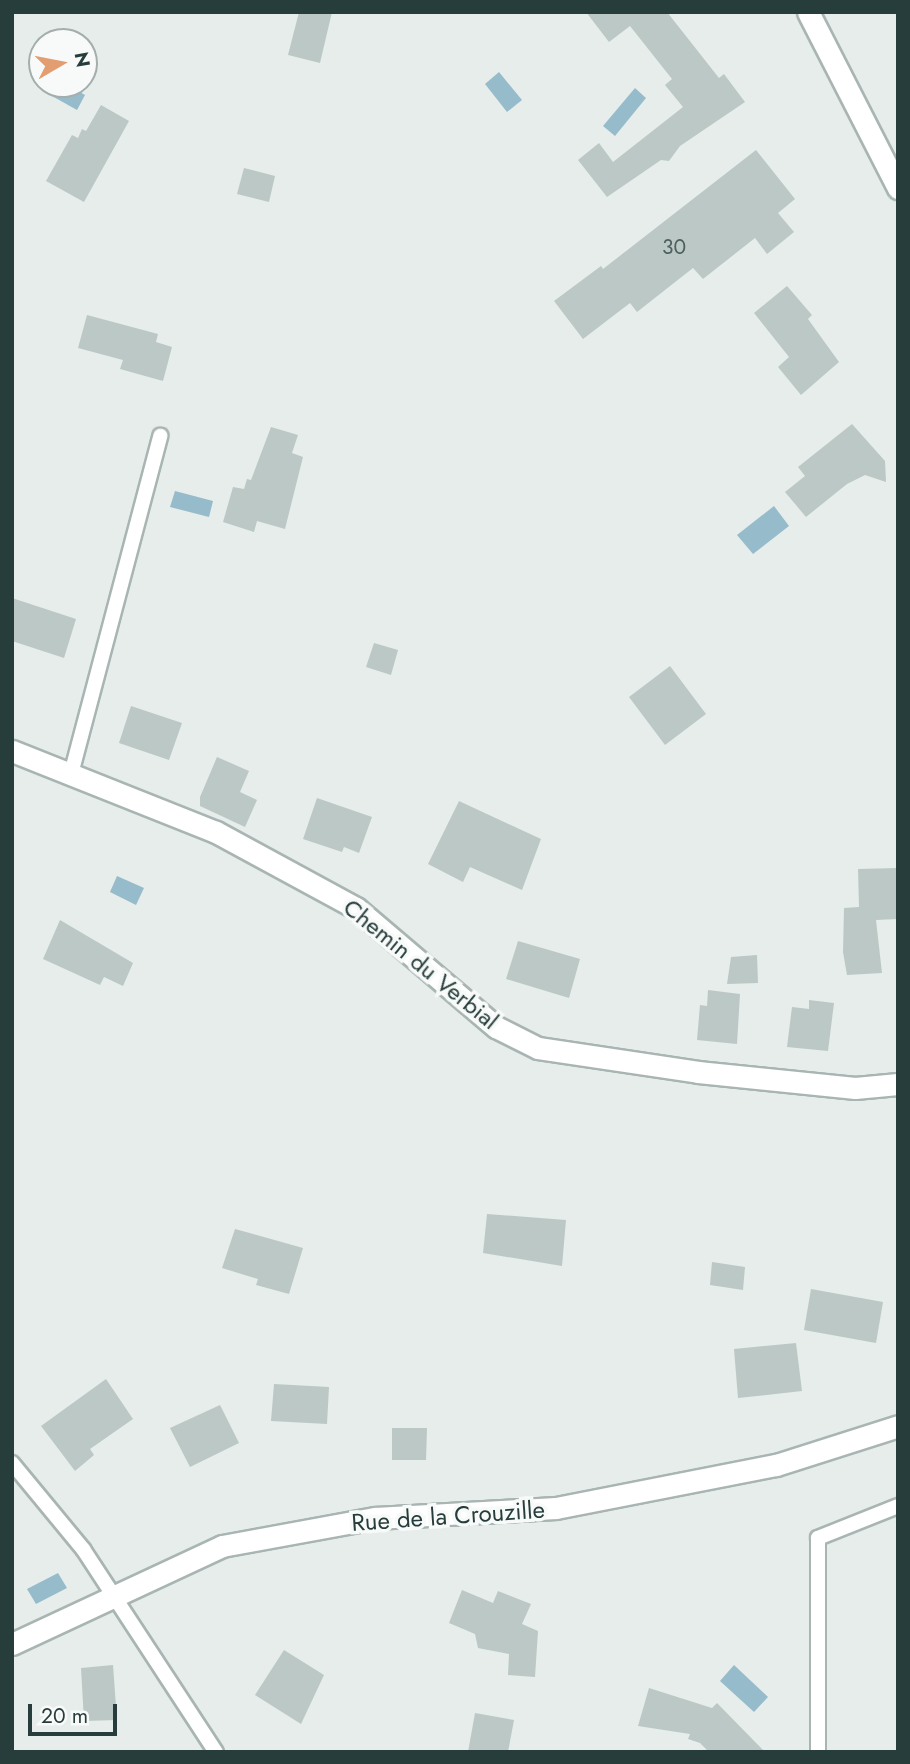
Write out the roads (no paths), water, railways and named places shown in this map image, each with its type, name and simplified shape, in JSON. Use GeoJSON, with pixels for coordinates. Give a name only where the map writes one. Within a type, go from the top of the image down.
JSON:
{"type":"FeatureCollection","features":[{"type":"Feature","properties":{"kind":"street"},"geometry":{"type":"LineString","coordinates":[[808,12],[898,188]]}},
{"type":"Feature","properties":{"kind":"street","name":"Chemin du Verbial"},"geometry":{"type":"LineString","coordinates":[[12,751],[216,832],[356,908],[496,1027],[538,1048],[698,1072],[842,1087],[898,1084]]}},
{"type":"Feature","properties":{"kind":"street","name":"Rue de la Crouzille"},"geometry":{"type":"LineString","coordinates":[[12,1644],[222,1546],[375,1518],[556,1508],[776,1465],[898,1426]]}},
{"type":"Feature","properties":{"kind":"lane"},"geometry":{"type":"LineString","coordinates":[[71,774],[160,436]]}},
{"type":"Feature","properties":{"kind":"lane"},"geometry":{"type":"LineString","coordinates":[[12,1463],[83,1549],[216,1752]]}},
{"type":"Feature","properties":{"kind":"lane"},"geometry":{"type":"LineString","coordinates":[[818,1752],[818,1538],[898,1506]]}},
{"type":"Feature","properties":{"kind":"water"},"geometry":{"type":"Polygon","coordinates":[[[499,72],[522,100],[507,112],[485,84],[499,72]]]}},
{"type":"Feature","properties":{"kind":"water"},"geometry":{"type":"Polygon","coordinates":[[[635,88],[646,98],[615,136],[603,126],[635,88]]]}},
{"type":"Feature","properties":{"kind":"water"},"geometry":{"type":"Polygon","coordinates":[[[56,98],[83,98],[77,110],[56,98]]]}},
{"type":"Feature","properties":{"kind":"water"},"geometry":{"type":"Polygon","coordinates":[[[175,491],[213,501],[209,517],[170,507],[175,491]]]}},
{"type":"Feature","properties":{"kind":"water"},"geometry":{"type":"Polygon","coordinates":[[[774,506],[789,526],[753,554],[737,535],[774,506]]]}},
{"type":"Feature","properties":{"kind":"water"},"geometry":{"type":"Polygon","coordinates":[[[117,876],[144,888],[136,905],[110,892],[117,876]]]}},
{"type":"Feature","properties":{"kind":"water"},"geometry":{"type":"Polygon","coordinates":[[[58,1573],[67,1588],[36,1604],[27,1589],[58,1573]]]}},
{"type":"Feature","properties":{"kind":"water"},"geometry":{"type":"Polygon","coordinates":[[[734,1665],[768,1697],[754,1712],[720,1681],[734,1665]]]}}]}
